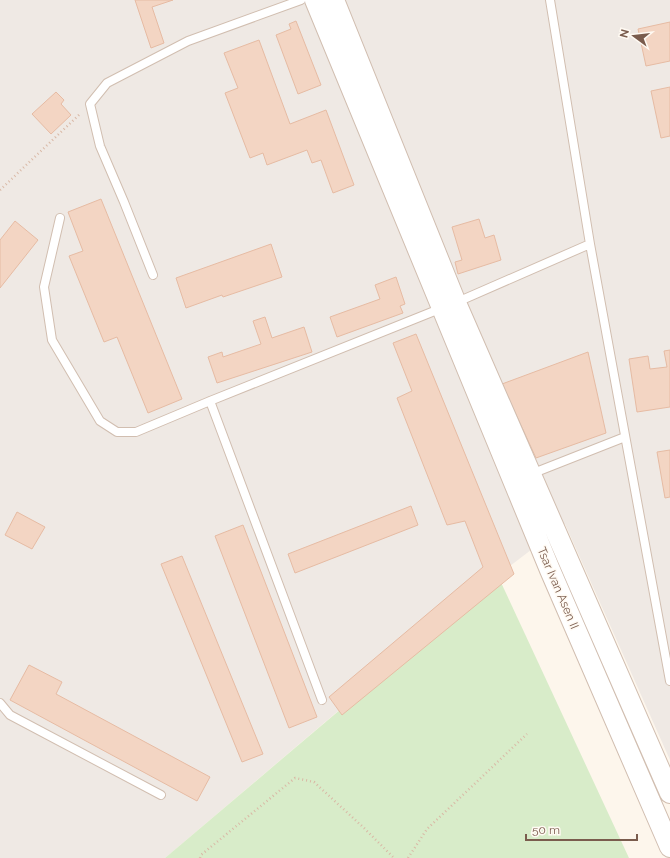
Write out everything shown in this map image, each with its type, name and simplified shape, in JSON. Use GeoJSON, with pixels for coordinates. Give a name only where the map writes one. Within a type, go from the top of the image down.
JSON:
{"type":"FeatureCollection","features":[{"type":"Feature","properties":{"kind":"street"},"geometry":{"type":"LineString","coordinates":[[315,0],[449,306]]}},
{"type":"Feature","properties":{"kind":"street"},"geometry":{"type":"LineString","coordinates":[[334,0],[449,306]]}},
{"type":"Feature","properties":{"kind":"street","name":"Tsar Ivan Asen II"},"geometry":{"type":"LineString","coordinates":[[449,306],[449,327],[550,570],[670,847]]}},
{"type":"Feature","properties":{"kind":"street","name":"Tsar Ivan Asen II"},"geometry":{"type":"LineString","coordinates":[[449,306],[531,474],[670,793]]}},
{"type":"Feature","properties":{"kind":"lane"},"geometry":{"type":"LineString","coordinates":[[153,276],[100,146],[90,104],[107,83],[188,41],[301,0]]}},
{"type":"Feature","properties":{"kind":"lane"},"geometry":{"type":"LineString","coordinates":[[550,0],[590,244],[670,681]]}},
{"type":"Feature","properties":{"kind":"lane"},"geometry":{"type":"LineString","coordinates":[[60,218],[44,287],[52,340],[100,421],[117,432],[136,432],[449,306],[590,244]]}},
{"type":"Feature","properties":{"kind":"lane"},"geometry":{"type":"LineString","coordinates":[[210,401],[322,700]]}},
{"type":"Feature","properties":{"kind":"lane"},"geometry":{"type":"LineString","coordinates":[[531,474],[625,437]]}},
{"type":"Feature","properties":{"kind":"lane"},"geometry":{"type":"LineString","coordinates":[[0,703],[10,715],[161,795]]}},
{"type":"Feature","properties":{"kind":"path"},"geometry":{"type":"LineString","coordinates":[[0,190],[90,104]]}},
{"type":"Feature","properties":{"kind":"path"},"geometry":{"type":"LineString","coordinates":[[408,858],[427,829],[527,734]]}},
{"type":"Feature","properties":{"kind":"path"},"geometry":{"type":"LineString","coordinates":[[200,858],[201,855],[295,778],[314,782],[394,858]]}},
{"type":"Feature","properties":{"kind":"shaded area"},"geometry":{"type":"Polygon","coordinates":[[[0,0],[670,0],[670,760],[565,524],[497,576],[165,858],[0,858],[0,0]]]}},
{"type":"Feature","properties":{"kind":"green space"},"geometry":{"type":"Polygon","coordinates":[[[498,576],[629,858],[165,858],[498,576]]]}},
{"type":"Feature","properties":{"kind":"building"},"geometry":{"type":"Polygon","coordinates":[[[135,0],[173,0],[152,7],[164,43],[151,48],[135,0]]]}},
{"type":"Feature","properties":{"kind":"building"},"geometry":{"type":"Polygon","coordinates":[[[296,21],[321,85],[298,94],[276,35],[291,29],[289,24],[296,21]]]}},
{"type":"Feature","properties":{"kind":"building"},"geometry":{"type":"Polygon","coordinates":[[[670,22],[670,61],[646,66],[638,29],[670,22]]]}},
{"type":"Feature","properties":{"kind":"building"},"geometry":{"type":"Polygon","coordinates":[[[259,40],[290,124],[326,110],[354,185],[333,193],[321,160],[312,163],[307,150],[267,165],[263,153],[250,158],[225,93],[238,88],[224,53],[259,40]]]}},
{"type":"Feature","properties":{"kind":"building"},"geometry":{"type":"Polygon","coordinates":[[[670,87],[670,136],[661,138],[651,91],[670,87]]]}},
{"type":"Feature","properties":{"kind":"building"},"geometry":{"type":"Polygon","coordinates":[[[56,92],[64,100],[61,104],[71,115],[51,134],[32,114],[56,92]]]}},
{"type":"Feature","properties":{"kind":"building"},"geometry":{"type":"Polygon","coordinates":[[[101,199],[182,399],[148,413],[117,337],[104,342],[69,256],[83,251],[68,212],[101,199]]]}},
{"type":"Feature","properties":{"kind":"building"},"geometry":{"type":"Polygon","coordinates":[[[479,219],[485,238],[494,235],[501,260],[458,274],[455,262],[462,260],[452,227],[479,219]]]}},
{"type":"Feature","properties":{"kind":"building"},"geometry":{"type":"Polygon","coordinates":[[[15,221],[38,240],[0,288],[0,240],[15,221]]]}},
{"type":"Feature","properties":{"kind":"building"},"geometry":{"type":"Polygon","coordinates":[[[271,244],[282,277],[223,297],[222,295],[186,308],[176,278],[271,244]]]}},
{"type":"Feature","properties":{"kind":"building"},"geometry":{"type":"Polygon","coordinates":[[[396,277],[405,304],[400,306],[403,313],[337,337],[330,317],[380,299],[375,285],[396,277]]]}},
{"type":"Feature","properties":{"kind":"building"},"geometry":{"type":"Polygon","coordinates":[[[265,317],[272,338],[304,327],[312,352],[217,383],[208,357],[222,352],[223,357],[261,344],[253,321],[265,317]]]}},
{"type":"Feature","properties":{"kind":"building"},"geometry":{"type":"Polygon","coordinates":[[[416,334],[514,574],[342,715],[329,697],[483,567],[465,521],[447,525],[397,398],[412,391],[393,343],[416,334]]]}},
{"type":"Feature","properties":{"kind":"building"},"geometry":{"type":"Polygon","coordinates":[[[670,350],[670,407],[637,412],[629,359],[648,356],[650,369],[667,367],[664,351],[670,350]]]}},
{"type":"Feature","properties":{"kind":"building"},"geometry":{"type":"Polygon","coordinates":[[[588,352],[606,433],[536,458],[502,384],[588,352]]]}},
{"type":"Feature","properties":{"kind":"building"},"geometry":{"type":"Polygon","coordinates":[[[670,450],[670,497],[665,498],[657,452],[670,450]]]}},
{"type":"Feature","properties":{"kind":"building"},"geometry":{"type":"Polygon","coordinates":[[[411,506],[418,525],[295,573],[288,554],[411,506]]]}},
{"type":"Feature","properties":{"kind":"building"},"geometry":{"type":"Polygon","coordinates":[[[17,512],[45,527],[32,549],[5,535],[17,512]]]}},
{"type":"Feature","properties":{"kind":"building"},"geometry":{"type":"Polygon","coordinates":[[[243,525],[317,717],[289,728],[215,536],[243,525]]]}},
{"type":"Feature","properties":{"kind":"building"},"geometry":{"type":"Polygon","coordinates":[[[182,556],[263,754],[242,762],[161,564],[182,556]]]}},
{"type":"Feature","properties":{"kind":"building"},"geometry":{"type":"Polygon","coordinates":[[[29,665],[62,682],[56,694],[210,777],[197,801],[10,700],[29,665]]]}}]}
